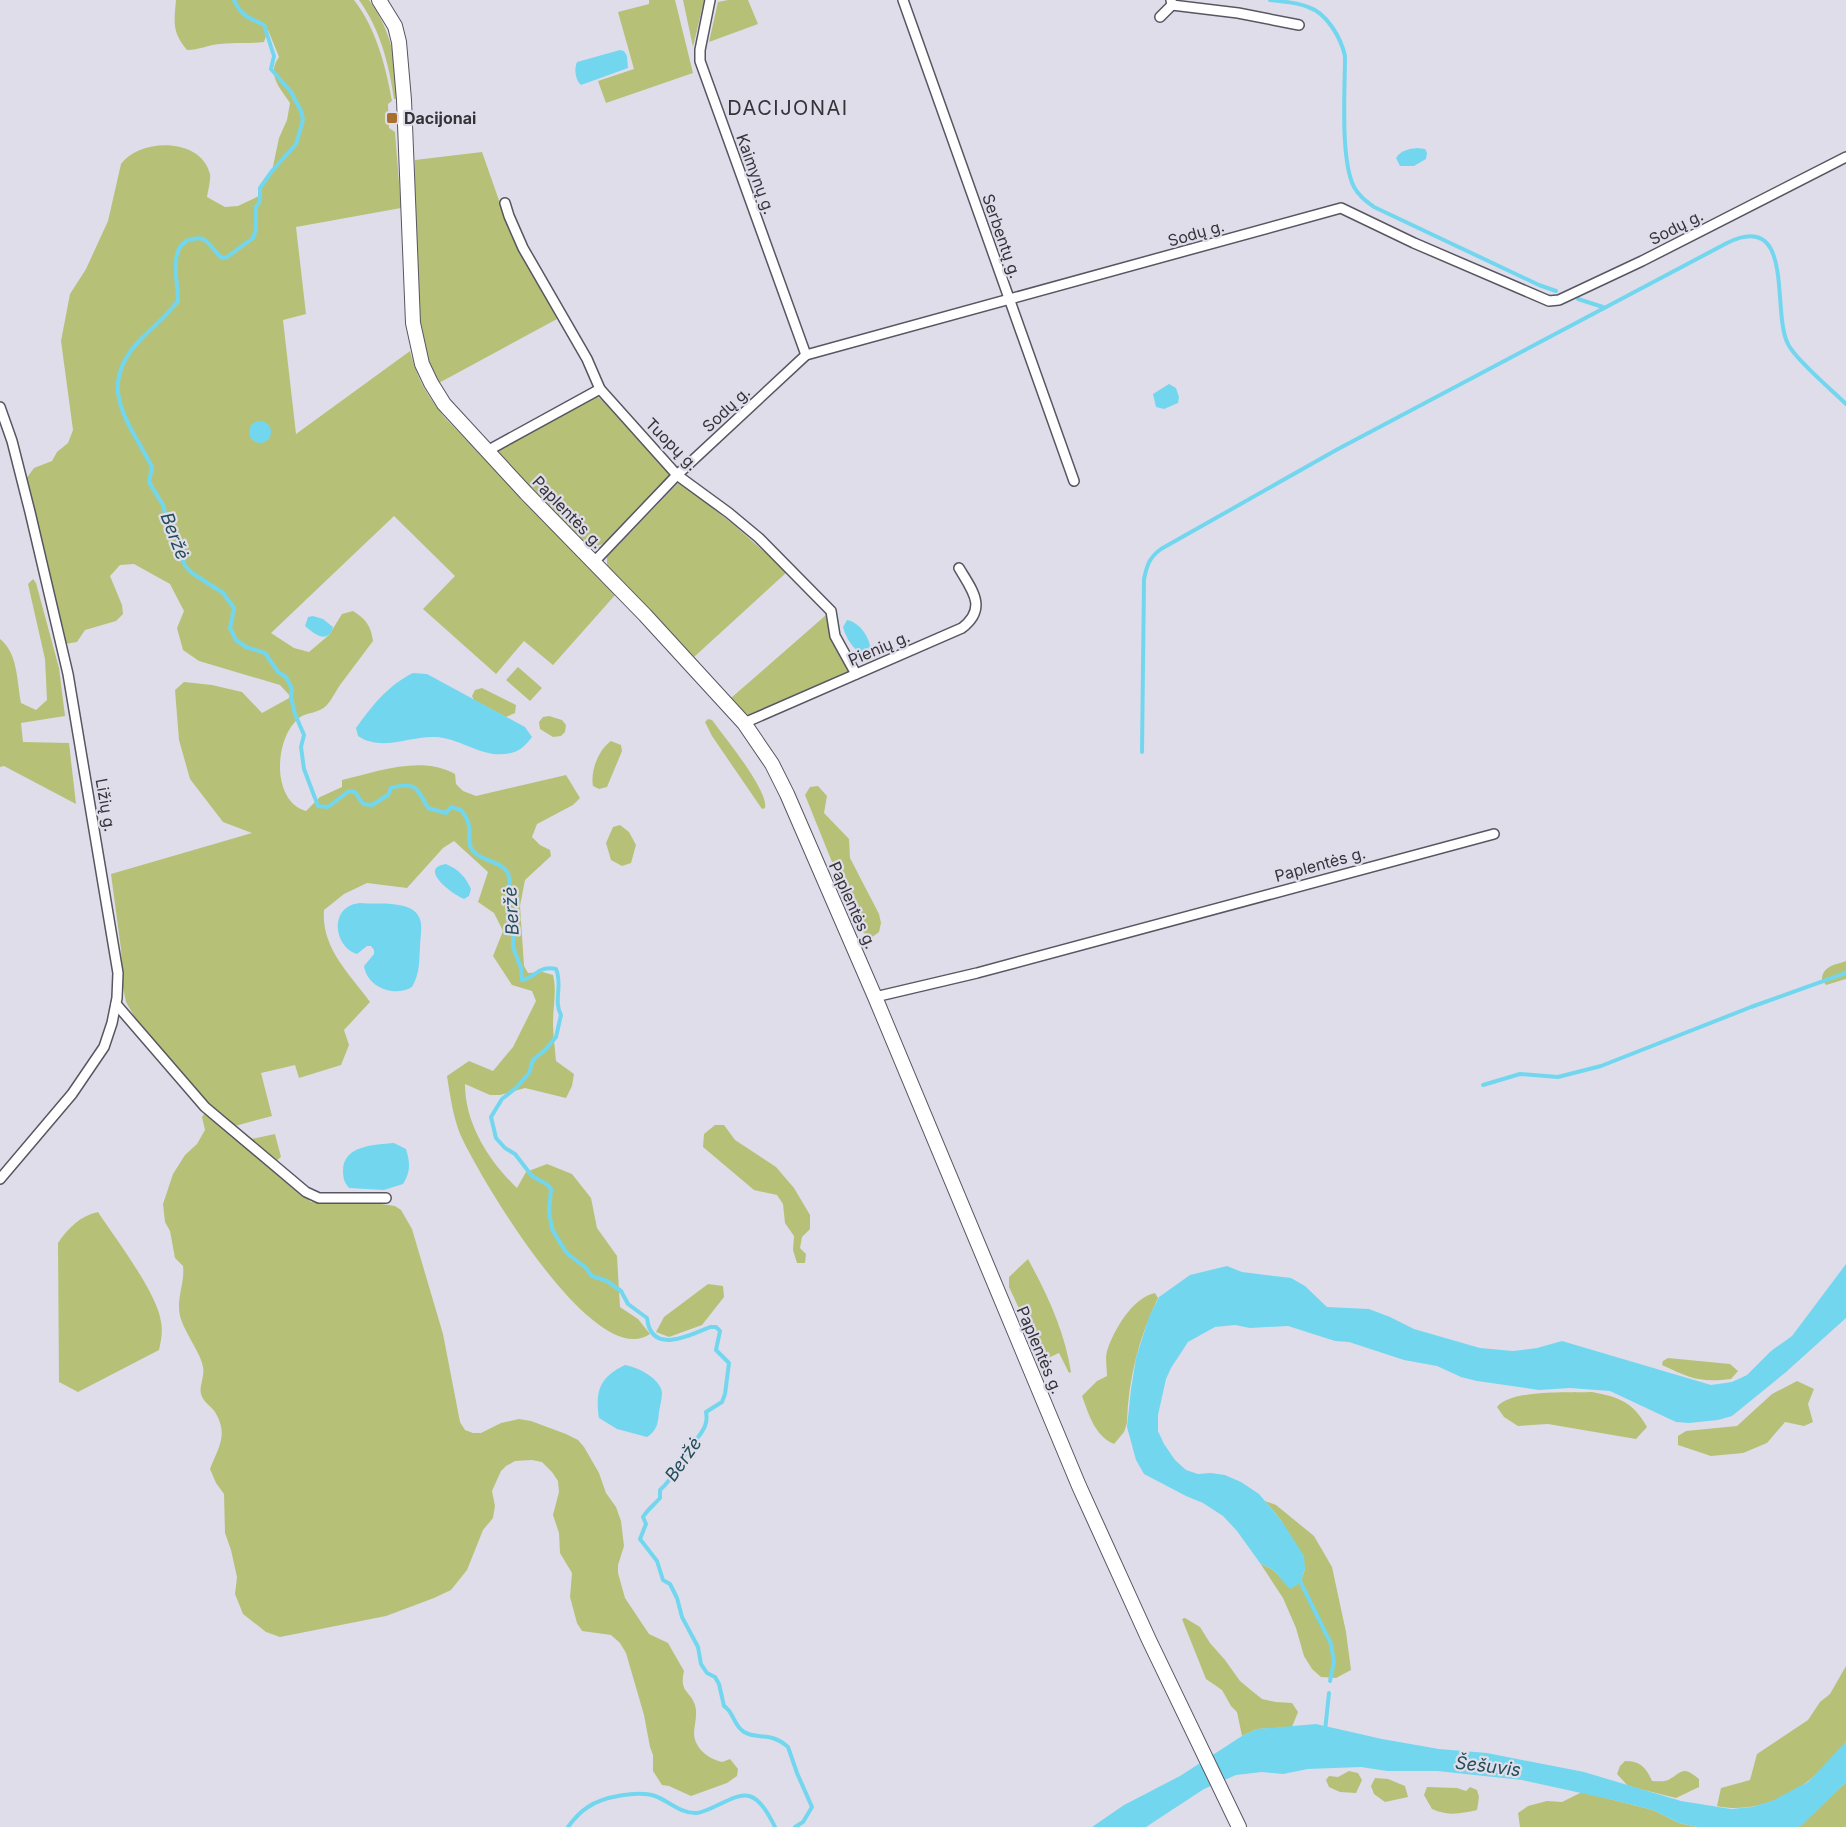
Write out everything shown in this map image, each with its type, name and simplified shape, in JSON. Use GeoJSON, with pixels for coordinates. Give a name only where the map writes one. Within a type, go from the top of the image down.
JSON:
{"type":"FeatureCollection","features":[{"type":"Feature","properties":{"kind":"main road","name":"Paplentės g."},"geometry":{"type":"LineString","coordinates":[[380,0],[395,26],[399,42],[404,108],[412,317],[422,364],[444,404],[744,723],[772,764],[875,997],[1079,1485],[1239,1827]]}},
{"type":"Feature","properties":{"kind":"street","name":"Kaimynų g."},"geometry":{"type":"LineString","coordinates":[[710,0],[700,61],[806,355]]}},
{"type":"Feature","properties":{"kind":"street","name":"Serbentų g."},"geometry":{"type":"LineString","coordinates":[[903,0],[1074,481]]}},
{"type":"Feature","properties":{"kind":"street"},"geometry":{"type":"LineString","coordinates":[[1160,17],[1172,2],[1299,25]]}},
{"type":"Feature","properties":{"kind":"street","name":"Sodų g."},"geometry":{"type":"LineString","coordinates":[[594,562],[677,475],[806,355],[1341,208],[1414,243],[1548,301],[1559,300],[1642,261],[1846,157]]}},
{"type":"Feature","properties":{"kind":"street","name":"Tuopų g."},"geometry":{"type":"LineString","coordinates":[[505,203],[524,248],[587,359],[600,389],[677,475],[759,538],[831,611],[835,636],[856,674]]}},
{"type":"Feature","properties":{"kind":"street"},"geometry":{"type":"LineString","coordinates":[[488,451],[600,389]]}},
{"type":"Feature","properties":{"kind":"street","name":"Ližių g."},"geometry":{"type":"LineString","coordinates":[[0,407],[12,441],[68,674],[118,973],[116,1004],[104,1047],[72,1094],[0,1179]]}},
{"type":"Feature","properties":{"kind":"street","name":"Pienių g."},"geometry":{"type":"LineString","coordinates":[[744,723],[962,628],[971,621],[977,611],[974,593],[959,568]]}},
{"type":"Feature","properties":{"kind":"street","name":"Paplentės g."},"geometry":{"type":"LineString","coordinates":[[875,997],[977,973],[1494,834]]}},
{"type":"Feature","properties":{"kind":"street"},"geometry":{"type":"LineString","coordinates":[[116,1004],[205,1107],[306,1192],[319,1198],[386,1197]]}},
{"type":"Feature","properties":{"kind":"green space"},"geometry":{"type":"Polygon","coordinates":[[[176,0],[354,0],[374,35],[387,75],[392,101],[388,104],[389,128],[395,132],[401,208],[296,227],[306,314],[283,320],[296,434],[410,351],[423,386],[445,418],[616,594],[553,665],[524,641],[496,674],[423,609],[455,576],[394,516],[271,633],[294,648],[309,652],[329,635],[342,614],[353,611],[367,623],[373,641],[327,705],[299,718],[291,727],[285,740],[280,768],[282,782],[287,795],[295,805],[306,811],[320,797],[342,787],[342,780],[414,765],[442,768],[455,774],[456,784],[463,791],[476,796],[566,775],[580,798],[573,805],[537,824],[532,837],[540,845],[550,850],[551,856],[525,880],[520,906],[524,966],[528,973],[543,972],[553,975],[555,993],[553,1028],[556,1061],[574,1074],[572,1086],[566,1098],[525,1088],[500,1095],[490,1095],[465,1084],[466,1099],[480,1141],[497,1166],[517,1188],[526,1172],[547,1164],[572,1174],[591,1198],[597,1228],[617,1256],[620,1307],[638,1319],[650,1334],[627,1338],[599,1325],[570,1299],[514,1226],[460,1134],[447,1076],[469,1061],[493,1071],[513,1047],[536,1001],[532,991],[512,985],[493,956],[503,931],[494,913],[478,902],[488,872],[454,841],[443,848],[407,888],[367,883],[344,894],[324,910],[324,924],[332,948],[345,970],[370,1002],[344,1030],[349,1045],[341,1065],[299,1078],[295,1065],[261,1073],[272,1116],[235,1126],[200,1096],[144,1033],[126,1002],[111,874],[252,833],[223,822],[190,779],[179,740],[175,690],[184,682],[212,685],[242,692],[262,713],[291,697],[280,685],[199,661],[183,650],[177,628],[184,611],[170,584],[134,564],[120,565],[110,576],[122,605],[123,614],[116,621],[85,630],[77,642],[65,644],[23,483],[34,468],[52,461],[57,452],[68,443],[73,430],[61,341],[70,294],[86,269],[108,221],[121,164],[130,155],[142,149],[169,145],[183,148],[195,153],[204,162],[210,174],[207,197],[225,207],[238,206],[261,195],[260,188],[272,171],[290,103],[274,75],[275,63],[279,57],[268,30],[264,42],[220,44],[187,50],[176,32],[176,0]]]}},
{"type":"Feature","properties":{"kind":"green space"},"geometry":{"type":"Polygon","coordinates":[[[359,0],[369,0],[382,22],[392,47],[397,86],[396,99],[394,99],[378,35],[359,0]]]}},
{"type":"Feature","properties":{"kind":"green space"},"geometry":{"type":"Polygon","coordinates":[[[649,0],[675,0],[693,73],[606,103],[598,81],[634,69],[618,12],[649,4],[649,0]]]}},
{"type":"Feature","properties":{"kind":"green space"},"geometry":{"type":"Polygon","coordinates":[[[683,0],[704,0],[693,47],[683,0]]]}},
{"type":"Feature","properties":{"kind":"green space"},"geometry":{"type":"Polygon","coordinates":[[[748,0],[758,24],[709,42],[718,2],[748,0]]]}},
{"type":"Feature","properties":{"kind":"green space"},"geometry":{"type":"Polygon","coordinates":[[[482,152],[508,226],[557,319],[437,384],[420,331],[416,302],[414,274],[415,160],[482,152]]]}},
{"type":"Feature","properties":{"kind":"green space"},"geometry":{"type":"Polygon","coordinates":[[[590,390],[603,401],[670,475],[610,539],[596,546],[586,543],[488,446],[590,390]]]}},
{"type":"Feature","properties":{"kind":"green space"},"geometry":{"type":"Polygon","coordinates":[[[679,482],[734,525],[787,572],[694,657],[607,567],[607,557],[679,482]]]}},
{"type":"Feature","properties":{"kind":"green space"},"geometry":{"type":"Polygon","coordinates":[[[33,579],[59,668],[65,716],[21,723],[23,742],[69,743],[76,804],[4,766],[0,767],[0,639],[14,660],[21,703],[36,710],[47,700],[45,659],[28,584],[33,579]]]}},
{"type":"Feature","properties":{"kind":"green space"},"geometry":{"type":"Polygon","coordinates":[[[826,615],[833,639],[852,672],[749,718],[731,698],[826,615]]]}},
{"type":"Feature","properties":{"kind":"green space"},"geometry":{"type":"Polygon","coordinates":[[[518,667],[542,688],[530,701],[506,680],[518,667]]]}},
{"type":"Feature","properties":{"kind":"green space"},"geometry":{"type":"Polygon","coordinates":[[[482,688],[516,705],[515,713],[506,717],[474,700],[472,696],[475,690],[482,688]]]}},
{"type":"Feature","properties":{"kind":"green space"},"geometry":{"type":"Polygon","coordinates":[[[549,716],[562,720],[566,725],[565,732],[561,736],[553,737],[540,729],[539,722],[543,717],[549,716]]]}},
{"type":"Feature","properties":{"kind":"green space"},"geometry":{"type":"Polygon","coordinates":[[[708,719],[712,720],[753,777],[760,789],[765,808],[762,809],[712,736],[705,722],[708,719]]]}},
{"type":"Feature","properties":{"kind":"green space"},"geometry":{"type":"Polygon","coordinates":[[[611,741],[621,745],[622,751],[607,787],[599,789],[593,786],[594,767],[599,755],[611,741]]]}},
{"type":"Feature","properties":{"kind":"green space"},"geometry":{"type":"Polygon","coordinates":[[[818,786],[827,796],[824,813],[849,839],[850,858],[879,914],[881,923],[879,932],[871,938],[859,929],[805,795],[810,787],[818,786]]]}},
{"type":"Feature","properties":{"kind":"green space"},"geometry":{"type":"Polygon","coordinates":[[[620,825],[629,832],[636,845],[631,863],[622,866],[611,860],[606,843],[613,827],[620,825]]]}},
{"type":"Feature","properties":{"kind":"green space"},"geometry":{"type":"Polygon","coordinates":[[[1846,961],[1846,979],[1826,985],[1822,980],[1824,972],[1846,961]]]}},
{"type":"Feature","properties":{"kind":"green space"},"geometry":{"type":"Polygon","coordinates":[[[205,1113],[311,1202],[381,1204],[395,1206],[401,1210],[412,1229],[443,1334],[460,1422],[465,1430],[481,1433],[501,1423],[519,1419],[531,1421],[566,1434],[578,1440],[584,1447],[621,1521],[624,1546],[618,1573],[625,1598],[649,1634],[668,1643],[684,1671],[684,1687],[696,1709],[694,1734],[700,1749],[722,1762],[730,1759],[738,1769],[737,1776],[727,1783],[691,1796],[662,1785],[653,1771],[653,1755],[644,1715],[626,1653],[611,1635],[582,1631],[577,1623],[570,1597],[572,1573],[560,1553],[559,1533],[553,1515],[559,1492],[558,1481],[542,1462],[515,1461],[501,1471],[492,1491],[495,1506],[493,1518],[483,1530],[467,1570],[451,1590],[386,1616],[280,1637],[266,1632],[243,1614],[235,1594],[237,1577],[225,1533],[224,1494],[210,1469],[221,1441],[221,1428],[215,1412],[202,1397],[202,1362],[180,1316],[183,1266],[175,1258],[170,1231],[165,1222],[163,1204],[173,1174],[205,1130],[202,1117],[205,1113]]]}},
{"type":"Feature","properties":{"kind":"green space"},"geometry":{"type":"Polygon","coordinates":[[[715,1125],[724,1125],[735,1140],[776,1167],[794,1188],[810,1215],[810,1229],[802,1237],[800,1248],[806,1254],[805,1263],[797,1263],[793,1250],[794,1236],[785,1223],[783,1204],[777,1195],[754,1190],[703,1147],[704,1134],[715,1125]]]}},
{"type":"Feature","properties":{"kind":"green space"},"geometry":{"type":"Polygon","coordinates":[[[275,1134],[281,1157],[276,1161],[251,1139],[275,1134]]]}},
{"type":"Feature","properties":{"kind":"green space"},"geometry":{"type":"Polygon","coordinates":[[[98,1212],[135,1266],[152,1297],[158,1310],[162,1336],[159,1350],[78,1392],[59,1382],[58,1243],[75,1223],[98,1212]]]}},
{"type":"Feature","properties":{"kind":"green space"},"geometry":{"type":"Polygon","coordinates":[[[1028,1259],[1060,1328],[1071,1372],[1069,1373],[1059,1353],[1042,1358],[1009,1287],[1009,1277],[1028,1259]]]}},
{"type":"Feature","properties":{"kind":"green space"},"geometry":{"type":"Polygon","coordinates":[[[708,1284],[723,1286],[724,1297],[702,1325],[669,1337],[656,1332],[664,1317],[708,1284]]]}},
{"type":"Feature","properties":{"kind":"green space"},"geometry":{"type":"Polygon","coordinates":[[[1155,1293],[1158,1298],[1145,1328],[1132,1375],[1127,1423],[1124,1432],[1114,1444],[1097,1430],[1082,1396],[1097,1381],[1107,1376],[1107,1351],[1125,1316],[1139,1301],[1155,1293]]]}},
{"type":"Feature","properties":{"kind":"green space"},"geometry":{"type":"Polygon","coordinates":[[[1668,1358],[1730,1364],[1738,1371],[1731,1379],[1695,1378],[1662,1365],[1663,1361],[1668,1358]]]}},
{"type":"Feature","properties":{"kind":"green space"},"geometry":{"type":"Polygon","coordinates":[[[1797,1381],[1814,1389],[1808,1404],[1813,1422],[1804,1426],[1785,1422],[1767,1443],[1743,1453],[1711,1456],[1678,1445],[1678,1436],[1686,1431],[1737,1426],[1772,1394],[1797,1381]]]}},
{"type":"Feature","properties":{"kind":"green space"},"geometry":{"type":"Polygon","coordinates":[[[1592,1392],[1610,1396],[1631,1406],[1647,1427],[1636,1439],[1548,1424],[1518,1426],[1504,1417],[1497,1407],[1504,1401],[1527,1395],[1592,1392]]]}},
{"type":"Feature","properties":{"kind":"green space"},"geometry":{"type":"Polygon","coordinates":[[[1265,1501],[1276,1505],[1314,1536],[1332,1567],[1346,1632],[1351,1670],[1336,1678],[1321,1677],[1312,1669],[1304,1656],[1296,1628],[1283,1598],[1260,1563],[1273,1570],[1291,1588],[1301,1581],[1305,1569],[1281,1520],[1265,1501]]]}},
{"type":"Feature","properties":{"kind":"green space"},"geometry":{"type":"Polygon","coordinates":[[[1185,1618],[1200,1627],[1240,1681],[1262,1699],[1292,1703],[1298,1712],[1292,1727],[1257,1729],[1242,1736],[1237,1712],[1222,1690],[1206,1679],[1182,1619],[1185,1618]]]}},
{"type":"Feature","properties":{"kind":"green space"},"geometry":{"type":"Polygon","coordinates":[[[1846,1666],[1846,1742],[1844,1745],[1812,1778],[1787,1795],[1764,1804],[1741,1808],[1717,1806],[1721,1788],[1750,1780],[1757,1754],[1808,1720],[1820,1702],[1830,1694],[1846,1666]]]}},
{"type":"Feature","properties":{"kind":"green space"},"geometry":{"type":"Polygon","coordinates":[[[1625,1761],[1635,1762],[1642,1766],[1652,1781],[1666,1781],[1683,1771],[1689,1772],[1699,1779],[1699,1787],[1676,1798],[1628,1786],[1617,1774],[1625,1761]]]}},
{"type":"Feature","properties":{"kind":"green space"},"geometry":{"type":"Polygon","coordinates":[[[1349,1771],[1358,1773],[1362,1780],[1356,1793],[1340,1792],[1329,1787],[1326,1780],[1329,1776],[1338,1777],[1349,1771]]]}},
{"type":"Feature","properties":{"kind":"green space"},"geometry":{"type":"Polygon","coordinates":[[[1375,1778],[1388,1779],[1405,1786],[1408,1797],[1385,1802],[1374,1794],[1371,1786],[1375,1778]]]}},
{"type":"Feature","properties":{"kind":"green space"},"geometry":{"type":"Polygon","coordinates":[[[1846,1782],[1846,1827],[1796,1827],[1801,1825],[1846,1782]]]}},
{"type":"Feature","properties":{"kind":"green space"},"geometry":{"type":"Polygon","coordinates":[[[1427,1787],[1457,1788],[1466,1791],[1470,1787],[1477,1790],[1479,1797],[1477,1810],[1454,1814],[1432,1809],[1424,1795],[1427,1787]]]}},
{"type":"Feature","properties":{"kind":"green space"},"geometry":{"type":"Polygon","coordinates":[[[1582,1792],[1653,1810],[1679,1823],[1698,1827],[1520,1827],[1518,1813],[1528,1806],[1547,1801],[1562,1802],[1582,1792]]]}},
{"type":"Feature","properties":{"kind":"water"},"geometry":{"type":"Polygon","coordinates":[[[620,50],[624,51],[627,56],[628,68],[581,85],[579,83],[576,74],[577,62],[620,50]]]}},
{"type":"Feature","properties":{"kind":"water"},"geometry":{"type":"Polygon","coordinates":[[[1425,149],[1426,159],[1414,166],[1400,166],[1396,158],[1398,155],[1405,150],[1425,149]]]}},
{"type":"Feature","properties":{"kind":"water"},"geometry":{"type":"Polygon","coordinates":[[[1169,384],[1176,388],[1178,403],[1164,409],[1156,407],[1153,394],[1169,384]]]}},
{"type":"Feature","properties":{"kind":"water"},"geometry":{"type":"Polygon","coordinates":[[[260,421],[268,424],[271,432],[268,440],[260,443],[252,440],[249,432],[252,424],[260,421]]]}},
{"type":"Feature","properties":{"kind":"water"},"geometry":{"type":"Polygon","coordinates":[[[308,617],[323,619],[333,627],[328,636],[316,635],[305,626],[308,617]]]}},
{"type":"Feature","properties":{"kind":"water"},"geometry":{"type":"Polygon","coordinates":[[[847,620],[861,628],[867,637],[870,652],[866,655],[854,648],[848,640],[843,627],[847,620]]]}},
{"type":"Feature","properties":{"kind":"water"},"geometry":{"type":"Polygon","coordinates":[[[413,673],[427,674],[525,727],[532,737],[517,751],[491,754],[445,738],[425,737],[376,743],[358,736],[356,728],[374,704],[388,690],[413,673]]]}},
{"type":"Feature","properties":{"kind":"water"},"geometry":{"type":"Polygon","coordinates":[[[446,864],[464,877],[471,889],[469,896],[464,899],[459,897],[440,882],[435,871],[438,866],[446,864]]]}},
{"type":"Feature","properties":{"kind":"water"},"geometry":{"type":"Polygon","coordinates":[[[360,903],[396,904],[405,906],[418,915],[421,923],[419,963],[412,987],[390,991],[376,985],[370,980],[364,966],[374,954],[371,946],[367,946],[357,954],[343,944],[339,936],[339,919],[343,911],[360,903]]]}},
{"type":"Feature","properties":{"kind":"water"},"geometry":{"type":"Polygon","coordinates":[[[394,1143],[406,1149],[408,1158],[409,1171],[403,1184],[384,1190],[349,1188],[344,1180],[343,1170],[345,1162],[354,1151],[394,1143]]]}},
{"type":"Feature","properties":{"kind":"water"},"geometry":{"type":"Polygon","coordinates":[[[1846,1264],[1846,1318],[1786,1372],[1732,1416],[1718,1420],[1676,1422],[1610,1391],[1570,1388],[1539,1390],[1477,1381],[1461,1377],[1437,1366],[1404,1360],[1349,1342],[1335,1341],[1288,1326],[1215,1327],[1188,1342],[1166,1379],[1158,1415],[1158,1431],[1175,1460],[1186,1470],[1198,1474],[1225,1475],[1241,1482],[1259,1494],[1281,1520],[1304,1556],[1305,1569],[1301,1581],[1290,1589],[1273,1570],[1260,1563],[1223,1516],[1203,1503],[1144,1474],[1136,1460],[1127,1427],[1136,1358],[1149,1317],[1159,1297],[1190,1275],[1227,1266],[1242,1272],[1291,1278],[1305,1286],[1327,1307],[1369,1309],[1414,1329],[1480,1348],[1513,1351],[1537,1348],[1562,1341],[1711,1385],[1732,1382],[1747,1375],[1771,1351],[1792,1336],[1846,1264]]]}},
{"type":"Feature","properties":{"kind":"water"},"geometry":{"type":"Polygon","coordinates":[[[625,1365],[648,1374],[661,1388],[657,1423],[653,1432],[647,1437],[617,1429],[599,1418],[598,1400],[601,1386],[610,1374],[625,1365]]]}},
{"type":"Feature","properties":{"kind":"water","name":"Šešuvis"},"geometry":{"type":"Polygon","coordinates":[[[1316,1724],[1382,1739],[1439,1749],[1487,1753],[1584,1772],[1681,1801],[1731,1809],[1752,1807],[1772,1801],[1808,1782],[1846,1742],[1846,1782],[1801,1826],[1698,1827],[1679,1823],[1653,1810],[1522,1780],[1437,1771],[1387,1771],[1361,1767],[1308,1769],[1283,1774],[1262,1772],[1236,1775],[1204,1789],[1146,1827],[1092,1827],[1124,1805],[1180,1776],[1242,1736],[1257,1729],[1316,1724]]]}},
{"type":"Feature","properties":{"kind":"waterway","name":"Beržė"},"geometry":{"type":"LineString","coordinates":[[234,0],[243,13],[264,25],[274,56],[271,69],[291,92],[303,120],[296,144],[260,188],[260,201],[256,207],[256,229],[253,238],[227,257],[222,258],[201,238],[185,242],[180,248],[176,264],[178,301],[128,355],[120,372],[118,388],[120,403],[152,467],[149,482],[163,505],[170,532],[177,539],[185,566],[223,593],[234,608],[230,628],[236,640],[246,647],[265,653],[278,672],[286,677],[292,689],[291,697],[295,714],[304,735],[301,747],[304,769],[318,806],[328,807],[349,791],[355,792],[363,804],[372,805],[388,795],[391,788],[411,786],[418,791],[428,808],[446,813],[451,807],[461,810],[468,822],[469,842],[472,850],[479,856],[500,865],[509,877],[507,899],[514,913],[513,947],[521,968],[522,980],[541,970],[556,969],[561,1015],[556,1037],[533,1060],[529,1073],[502,1099],[491,1117],[496,1138],[505,1148],[515,1154],[532,1176],[551,1189],[549,1211],[552,1229],[564,1249],[592,1276],[607,1281],[621,1291],[628,1304],[647,1318],[650,1329],[656,1336],[672,1340],[710,1327],[716,1327],[720,1331],[716,1350],[729,1363],[722,1402],[706,1412],[703,1430],[660,1490],[660,1498],[643,1517],[646,1524],[640,1539],[657,1561],[663,1580],[670,1584],[682,1617],[698,1647],[701,1664],[707,1673],[715,1677],[724,1706],[738,1726],[744,1732],[770,1737],[788,1747],[812,1807],[803,1822],[795,1827]]}},
{"type":"Feature","properties":{"kind":"waterway"},"geometry":{"type":"LineString","coordinates":[[1270,0],[1299,4],[1315,10],[1327,20],[1340,42],[1345,56],[1344,123],[1347,159],[1354,187],[1360,196],[1374,207],[1556,291]]}},
{"type":"Feature","properties":{"kind":"waterway"},"geometry":{"type":"LineString","coordinates":[[1142,752],[1144,579],[1149,562],[1157,552],[1338,449],[1727,243],[1749,236],[1763,240],[1772,252],[1777,269],[1783,329],[1788,344],[1806,366],[1846,404]]}},
{"type":"Feature","properties":{"kind":"waterway"},"geometry":{"type":"LineString","coordinates":[[1578,299],[1603,307]]}},
{"type":"Feature","properties":{"kind":"waterway"},"geometry":{"type":"LineString","coordinates":[[1483,1085],[1520,1074],[1558,1077],[1601,1066],[1751,1007],[1846,973]]}},
{"type":"Feature","properties":{"kind":"waterway"},"geometry":{"type":"LineString","coordinates":[[1298,1577],[1331,1644],[1334,1662],[1330,1681]]}},
{"type":"Feature","properties":{"kind":"waterway"},"geometry":{"type":"LineString","coordinates":[[1325,1731],[1329,1693]]}},
{"type":"Feature","properties":{"kind":"waterway"},"geometry":{"type":"LineString","coordinates":[[568,1827],[579,1814],[594,1803],[639,1794],[655,1796],[691,1813],[703,1812],[731,1799],[749,1796],[761,1804],[775,1827]]}},
{"type":"Feature","properties":{"kind":"place","name":"Dacijonai"},"geometry":{"type":"Point","coordinates":[392,118]}},
{"type":"Feature","properties":{"kind":"district","name":"DACIJONAI"},"geometry":{"type":"Point","coordinates":[788,108]}}]}
